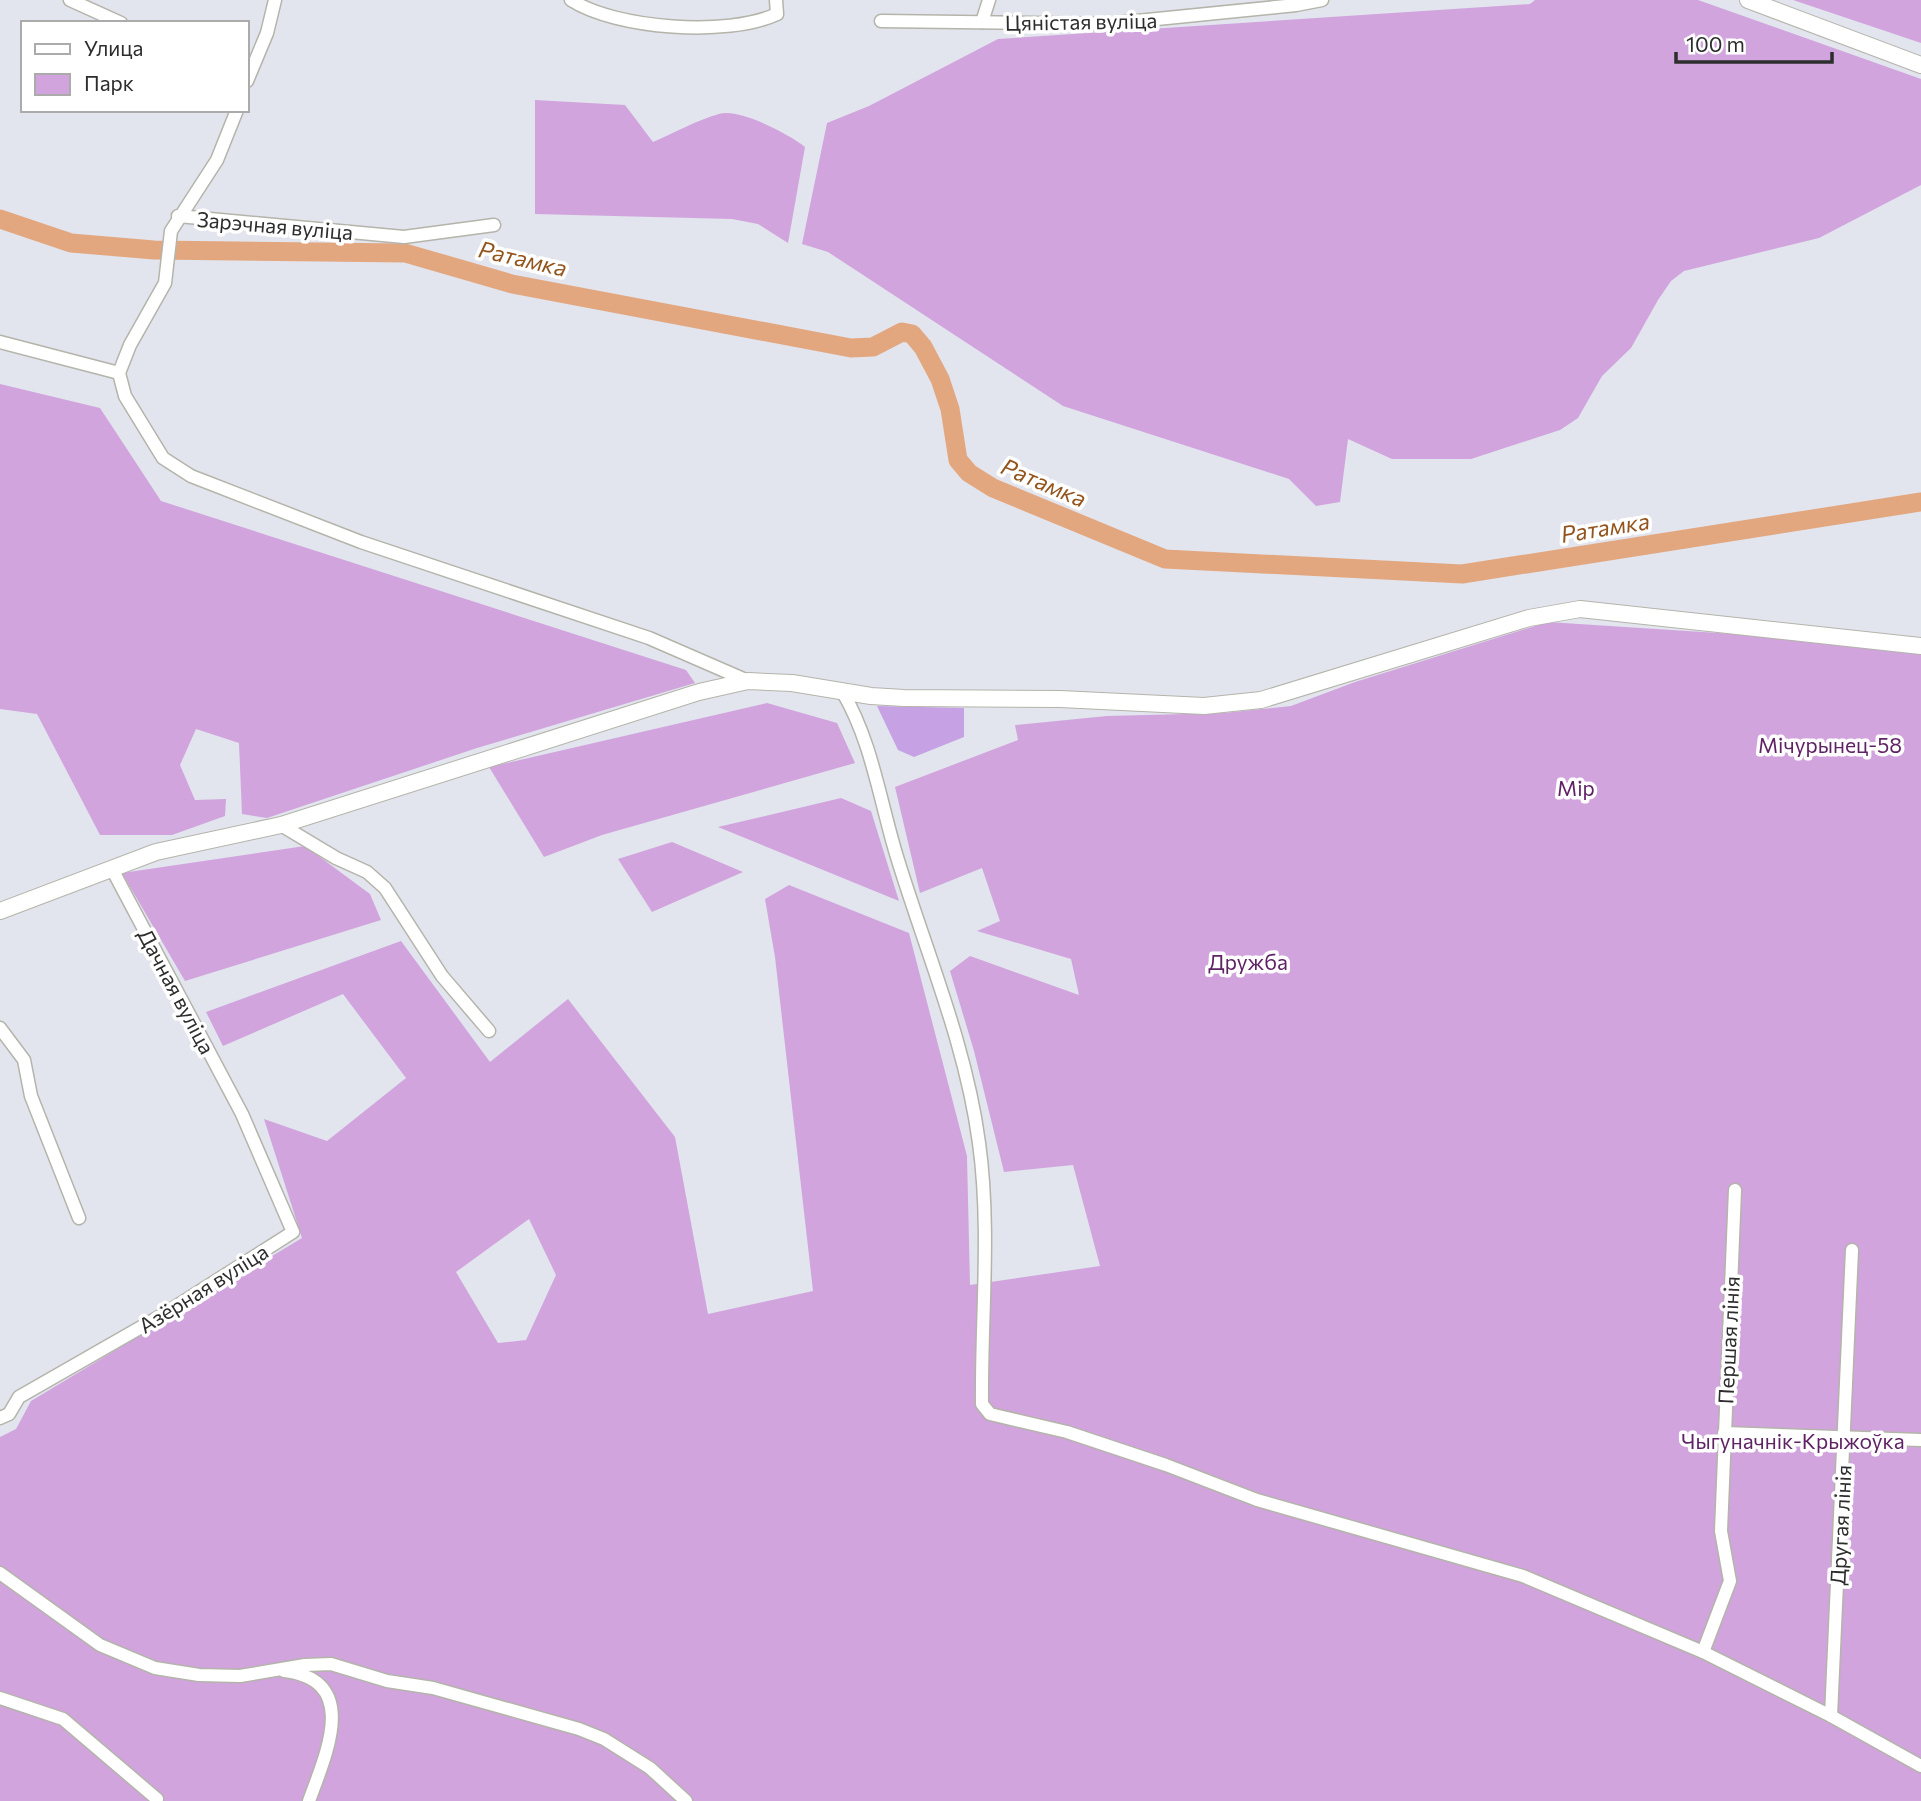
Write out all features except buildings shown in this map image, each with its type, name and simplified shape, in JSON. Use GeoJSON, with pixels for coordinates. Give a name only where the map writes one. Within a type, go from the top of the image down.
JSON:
{"type":"FeatureCollection","features":[{"type":"Feature","properties":{"kind":"street"},"geometry":{"type":"LineString","coordinates":[[70,0],[117,21]]}},
{"type":"Feature","properties":{"kind":"street"},"geometry":{"type":"LineString","coordinates":[[248,74],[267,33],[275,0]]}},
{"type":"Feature","properties":{"kind":"street"},"geometry":{"type":"LineString","coordinates":[[571,0],[587,10],[642,24],[709,28],[759,23],[777,14],[776,0]]}},
{"type":"Feature","properties":{"kind":"street"},"geometry":{"type":"LineString","coordinates":[[982,22],[989,0]]}},
{"type":"Feature","properties":{"kind":"street","name":"Цяністая вуліца"},"geometry":{"type":"LineString","coordinates":[[881,21],[1107,24],[1322,0]]}},
{"type":"Feature","properties":{"kind":"street"},"geometry":{"type":"LineString","coordinates":[[1755,1],[1921,65]]}},
{"type":"Feature","properties":{"kind":"street","name":"Зарэчная вуліца"},"geometry":{"type":"LineString","coordinates":[[236,112],[217,160],[178,216],[404,237],[494,225]]}},
{"type":"Feature","properties":{"kind":"street"},"geometry":{"type":"LineString","coordinates":[[178,216],[171,231],[168,267],[160,295],[130,345],[119,373],[125,396],[156,450],[184,473],[361,542],[649,638],[748,681]]}},
{"type":"Feature","properties":{"kind":"street"},"geometry":{"type":"LineString","coordinates":[[0,342],[119,373]]}},
{"type":"Feature","properties":{"kind":"street"},"geometry":{"type":"LineString","coordinates":[[0,911],[156,852],[281,825],[698,692],[748,681],[792,683],[904,698],[1237,704],[1261,701],[1529,618],[1580,609],[1921,646]]}},
{"type":"Feature","properties":{"kind":"street"},"geometry":{"type":"LineString","coordinates":[[842,691],[855,716],[878,786],[924,944],[957,1036],[969,1086],[979,1145],[984,1248],[982,1404],[990,1414],[1068,1432],[1166,1465],[1257,1500],[1522,1576],[1703,1652],[1831,1716],[1921,1766]]}},
{"type":"Feature","properties":{"kind":"street"},"geometry":{"type":"LineString","coordinates":[[281,825],[367,872],[385,888],[442,976],[489,1031]]}},
{"type":"Feature","properties":{"kind":"street","name":"Дачная вуліца"},"geometry":{"type":"LineString","coordinates":[[112,869],[242,1114]]}},
{"type":"Feature","properties":{"kind":"street"},"geometry":{"type":"LineString","coordinates":[[0,1028],[24,1060],[31,1096],[79,1218]]}},
{"type":"Feature","properties":{"kind":"street","name":"Азёрная вуліца"},"geometry":{"type":"LineString","coordinates":[[4,1416],[19,1397],[164,1314],[293,1232],[242,1114]]}},
{"type":"Feature","properties":{"kind":"street","name":"Першая лінія"},"geometry":{"type":"LineString","coordinates":[[1703,1652],[1730,1581],[1721,1531],[1735,1190]]}},
{"type":"Feature","properties":{"kind":"street","name":"Другая лінія"},"geometry":{"type":"LineString","coordinates":[[1831,1716],[1852,1250]]}},
{"type":"Feature","properties":{"kind":"street"},"geometry":{"type":"LineString","coordinates":[[1724,1433],[1921,1440]]}},
{"type":"Feature","properties":{"kind":"street"},"geometry":{"type":"LineString","coordinates":[[0,1573],[100,1645],[136,1661],[199,1675],[240,1676],[305,1665],[331,1664],[387,1681],[433,1688],[579,1729],[627,1751],[686,1801]]}},
{"type":"Feature","properties":{"kind":"street"},"geometry":{"type":"LineString","coordinates":[[280,1670],[314,1679],[325,1690],[334,1718],[309,1801]]}},
{"type":"Feature","properties":{"kind":"street"},"geometry":{"type":"LineString","coordinates":[[0,1698],[63,1719],[157,1799]]}},
{"type":"Feature","properties":{"kind":"green space"},"geometry":{"type":"Polygon","coordinates":[[[1535,0],[1698,0],[1921,79],[1921,185],[1819,238],[1684,271],[1671,281],[1631,348],[1602,376],[1578,418],[1560,430],[1471,459],[1392,459],[1348,439],[1340,502],[1316,506],[1289,479],[1063,406],[828,252],[802,244],[827,123],[869,106],[998,39],[1530,4],[1535,0]]]}},
{"type":"Feature","properties":{"kind":"green space"},"geometry":{"type":"Polygon","coordinates":[[[1793,0],[1921,0],[1921,43],[1793,0]]]}},
{"type":"Feature","properties":{"kind":"green space"},"geometry":{"type":"Polygon","coordinates":[[[535,100],[625,105],[653,142],[702,120],[728,113],[751,118],[788,136],[805,147],[788,243],[758,224],[732,219],[535,214],[535,100]]]}},
{"type":"Feature","properties":{"kind":"green space"},"geometry":{"type":"Polygon","coordinates":[[[0,384],[100,408],[161,501],[686,670],[695,683],[477,748],[267,818],[242,814],[239,743],[196,729],[180,765],[195,800],[226,799],[225,816],[172,835],[100,835],[37,714],[0,709],[0,384]]]}},
{"type":"Feature","properties":{"kind":"green space"},"geometry":{"type":"Polygon","coordinates":[[[1548,622],[1749,635],[1921,651],[1921,1801],[0,1801],[0,1437],[16,1429],[31,1401],[302,1238],[264,1119],[327,1141],[406,1078],[343,994],[223,1046],[206,1012],[401,941],[490,1062],[568,999],[675,1137],[708,1314],[813,1291],[775,957],[765,899],[789,885],[909,933],[967,1156],[970,1285],[1100,1266],[1073,1165],[1004,1172],[974,1051],[950,971],[970,956],[1079,995],[1071,959],[977,931],[1000,921],[982,868],[920,893],[895,787],[1018,740],[1015,725],[1107,716],[1224,713],[1291,706],[1355,682],[1548,622]],[[529,1219],[456,1272],[498,1343],[526,1340],[556,1275],[529,1219]]]}},
{"type":"Feature","properties":{"kind":"green space"},"geometry":{"type":"Polygon","coordinates":[[[767,703],[837,723],[855,763],[602,835],[544,857],[489,767],[767,703]]]}},
{"type":"Feature","properties":{"kind":"green space"},"geometry":{"type":"Polygon","coordinates":[[[841,798],[871,811],[899,901],[718,827],[841,798]]]}},
{"type":"Feature","properties":{"kind":"green space"},"geometry":{"type":"Polygon","coordinates":[[[672,842],[743,872],[652,912],[618,859],[672,842]]]}},
{"type":"Feature","properties":{"kind":"green space"},"geometry":{"type":"Polygon","coordinates":[[[305,846],[370,894],[381,920],[185,981],[122,873],[305,846]]]}},
{"type":"Feature","properties":{"kind":"shaded area"},"geometry":{"type":"Polygon","coordinates":[[[877,706],[964,708],[964,737],[914,757],[898,750],[877,706]]]}},
{"type":"Feature","properties":{"kind":"waterway","name":"Ратамка"},"geometry":{"type":"LineString","coordinates":[[0,219],[71,243],[154,250],[405,253],[512,284],[851,348],[873,347],[902,332],[912,334],[923,347],[940,379],[950,409],[958,460],[969,473],[993,488],[1165,559],[1462,574],[1921,502]]}},
{"type":"Feature","properties":{"kind":"park label","name":"Мічурынец-58"},"geometry":{"type":"Point","coordinates":[1830,744]}},
{"type":"Feature","properties":{"kind":"park label","name":"Мір"},"geometry":{"type":"Point","coordinates":[1576,787]}},
{"type":"Feature","properties":{"kind":"park label","name":"Дружба"},"geometry":{"type":"Point","coordinates":[1248,961]}},
{"type":"Feature","properties":{"kind":"park label","name":"Чыгуначнік-Крыжоўка"},"geometry":{"type":"Point","coordinates":[1793,1440]}}]}
